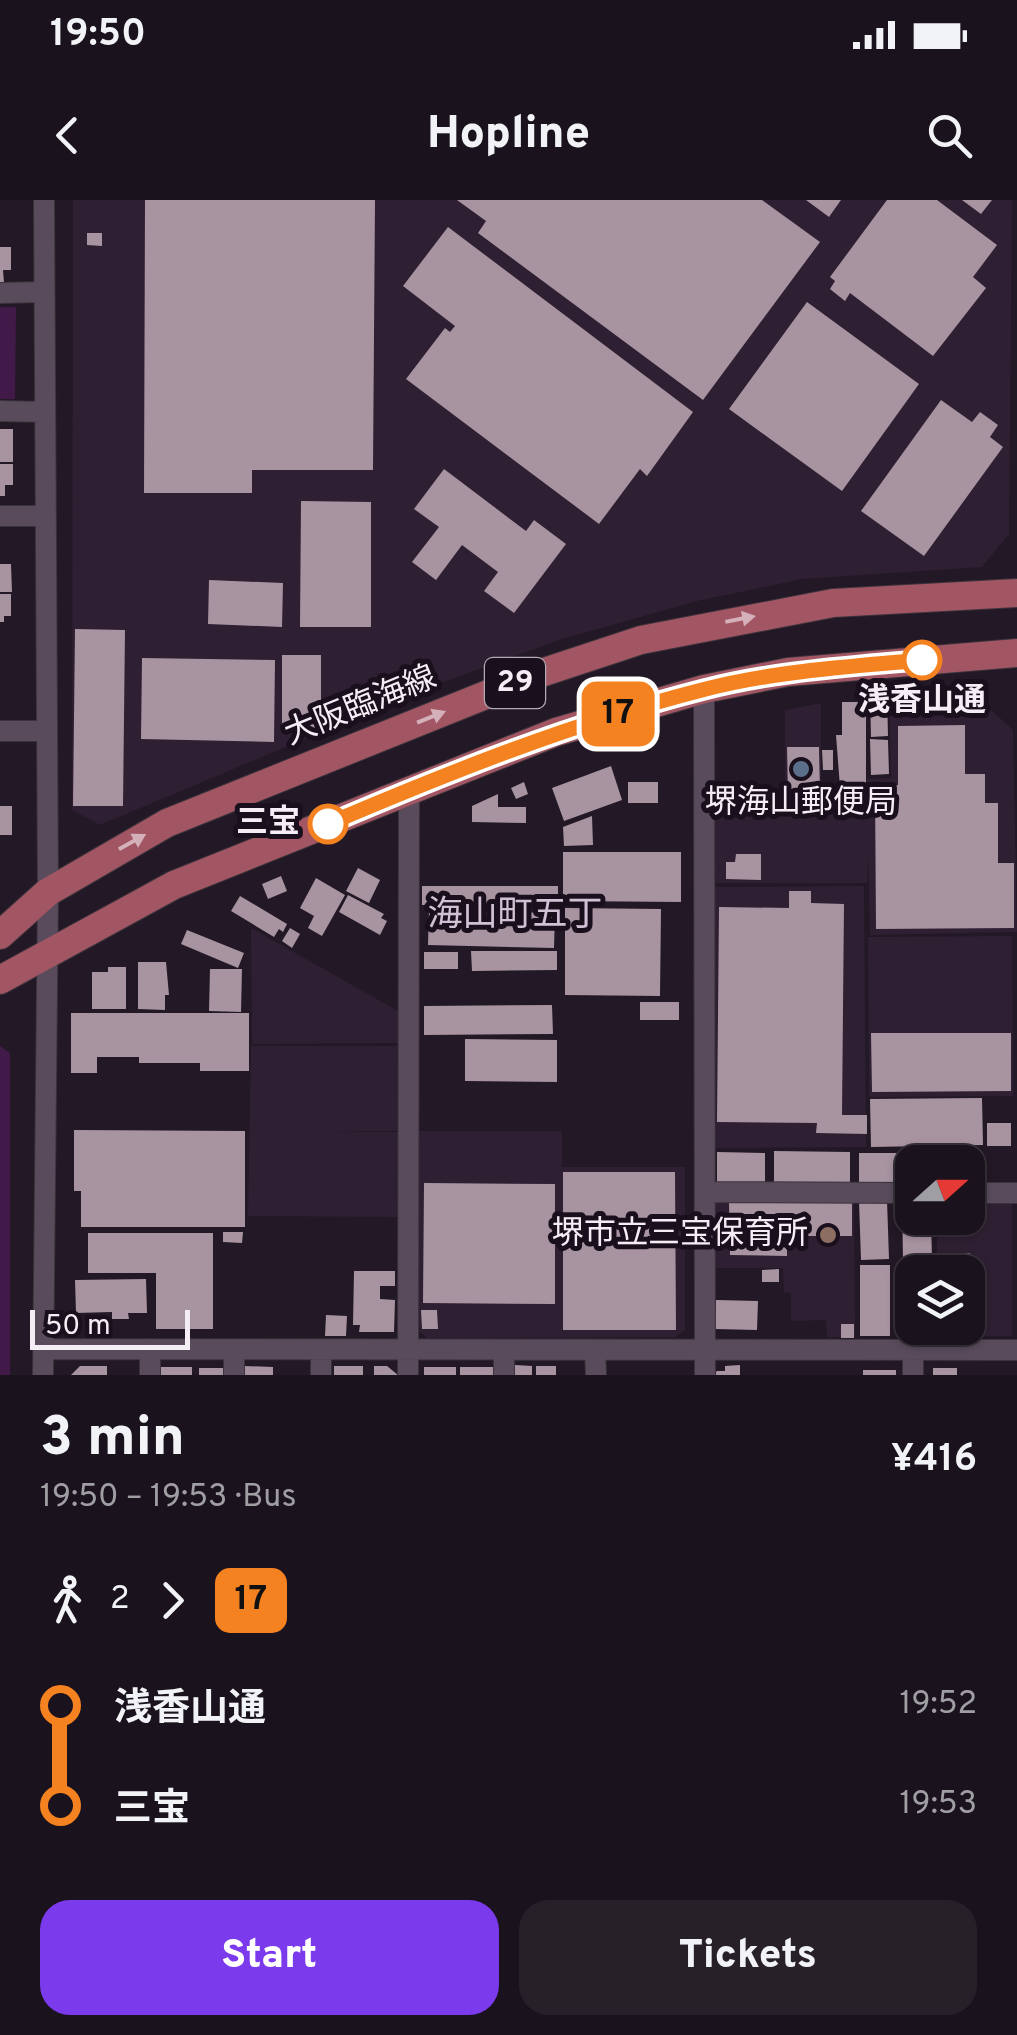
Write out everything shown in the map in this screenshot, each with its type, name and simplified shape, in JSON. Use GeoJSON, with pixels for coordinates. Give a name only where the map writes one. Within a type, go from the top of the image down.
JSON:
{"type":"FeatureCollection","features":[{"type":"Feature","properties":{"kind":"main road","name":"大阪臨海線"},"geometry":{"type":"LineString","coordinates":[[0,935],[48,892],[167,823],[538,674],[641,640],[833,603],[1017,593]]}},
{"type":"Feature","properties":{"kind":"main road","name":"29"},"geometry":{"type":"LineString","coordinates":[[0,980],[174,885],[556,732],[704,689],[788,672],[1017,653]]}},
{"type":"Feature","properties":{"kind":"main road","name":"29"},"geometry":{"type":"LineString","coordinates":[[0,910],[48,892]]}},
{"type":"Feature","properties":{"kind":"street"},"geometry":{"type":"LineString","coordinates":[[43,1375],[48,953],[44,200]]}},
{"type":"Feature","properties":{"kind":"street"},"geometry":{"type":"LineString","coordinates":[[0,293],[44,292]]}},
{"type":"Feature","properties":{"kind":"street"},"geometry":{"type":"LineString","coordinates":[[0,411],[45,412]]}},
{"type":"Feature","properties":{"kind":"street"},"geometry":{"type":"LineString","coordinates":[[0,516],[44,516]]}},
{"type":"Feature","properties":{"kind":"street"},"geometry":{"type":"LineString","coordinates":[[704,689],[705,1375]]}},
{"type":"Feature","properties":{"kind":"street"},"geometry":{"type":"LineString","coordinates":[[0,731],[47,731]]}},
{"type":"Feature","properties":{"kind":"street"},"geometry":{"type":"LineString","coordinates":[[408,1375],[409,790]]}},
{"type":"Feature","properties":{"kind":"street"},"geometry":{"type":"LineString","coordinates":[[705,1192],[895,1193]]}},
{"type":"Feature","properties":{"kind":"street"},"geometry":{"type":"LineString","coordinates":[[985,1193],[1017,1193]]}},
{"type":"Feature","properties":{"kind":"street"},"geometry":{"type":"LineString","coordinates":[[44,1349],[1017,1350]]}},
{"type":"Feature","properties":{"kind":"street"},"geometry":{"type":"LineString","coordinates":[[150,1350],[150,1375]]}},
{"type":"Feature","properties":{"kind":"street"},"geometry":{"type":"LineString","coordinates":[[234,1350],[234,1375]]}},
{"type":"Feature","properties":{"kind":"street"},"geometry":{"type":"LineString","coordinates":[[321,1350],[321,1375]]}},
{"type":"Feature","properties":{"kind":"street"},"geometry":{"type":"LineString","coordinates":[[504,1350],[504,1375]]}},
{"type":"Feature","properties":{"kind":"street"},"geometry":{"type":"LineString","coordinates":[[595,1350],[596,1375]]}},
{"type":"Feature","properties":{"kind":"street"},"geometry":{"type":"LineString","coordinates":[[914,1350],[914,1375]]}},
{"type":"Feature","properties":{"kind":"shaded area"},"geometry":{"type":"Polygon","coordinates":[[[73,200],[1012,200],[1009,534],[982,567],[802,579],[697,601],[559,640],[424,689],[100,825],[72,810],[73,200]]]}},
{"type":"Feature","properties":{"kind":"shaded area"},"geometry":{"type":"Polygon","coordinates":[[[0,307],[16,307],[15,399],[0,399],[0,307]]]}},
{"type":"Feature","properties":{"kind":"shaded area"},"geometry":{"type":"Polygon","coordinates":[[[972,692],[1013,730],[1017,932],[870,935],[868,855],[867,883],[715,883],[715,795],[785,795],[785,710],[821,703],[821,795],[867,796],[867,779],[891,778],[889,694],[972,692]]]}},
{"type":"Feature","properties":{"kind":"shaded area"},"geometry":{"type":"Polygon","coordinates":[[[864,886],[866,1147],[715,1148],[712,887],[864,886]]]}},
{"type":"Feature","properties":{"kind":"shaded area"},"geometry":{"type":"Polygon","coordinates":[[[251,928],[398,1011],[399,1043],[252,1044],[251,928]]]}},
{"type":"Feature","properties":{"kind":"shaded area"},"geometry":{"type":"Polygon","coordinates":[[[1012,936],[1013,1096],[869,1097],[868,937],[1012,936]]]}},
{"type":"Feature","properties":{"kind":"shaded area"},"geometry":{"type":"Polygon","coordinates":[[[0,1046],[10,1053],[10,1375],[0,1375],[0,1046]]]}},
{"type":"Feature","properties":{"kind":"shaded area"},"geometry":{"type":"Polygon","coordinates":[[[251,1046],[397,1046],[397,1131],[314,1131],[398,1132],[397,1217],[248,1216],[251,1046]]]}},
{"type":"Feature","properties":{"kind":"shaded area"},"geometry":{"type":"Polygon","coordinates":[[[419,1131],[562,1131],[562,1167],[685,1167],[685,1330],[675,1337],[427,1338],[419,1331],[419,1131]]]}},
{"type":"Feature","properties":{"kind":"shaded area"},"geometry":{"type":"Polygon","coordinates":[[[712,1198],[854,1198],[855,1337],[827,1337],[826,1320],[791,1321],[791,1293],[784,1292],[783,1268],[712,1268],[712,1198]]]}},
{"type":"Feature","properties":{"kind":"shaded area"},"geometry":{"type":"Polygon","coordinates":[[[985,1200],[1012,1200],[1012,1336],[985,1336],[985,1255],[937,1255],[937,1235],[985,1235],[985,1200]]]}},
{"type":"Feature","properties":{"kind":"building"},"geometry":{"type":"Polygon","coordinates":[[[145,200],[375,200],[373,470],[252,470],[252,493],[144,493],[145,200]]]}},
{"type":"Feature","properties":{"kind":"building"},"geometry":{"type":"Polygon","coordinates":[[[457,200],[762,200],[820,242],[703,400],[478,233],[486,221],[457,200]]]}},
{"type":"Feature","properties":{"kind":"building"},"geometry":{"type":"Polygon","coordinates":[[[806,200],[841,200],[829,217],[806,200]]]}},
{"type":"Feature","properties":{"kind":"building"},"geometry":{"type":"Polygon","coordinates":[[[887,200],[937,200],[997,245],[973,277],[986,288],[933,356],[850,293],[845,301],[830,289],[835,281],[830,277],[887,200]]]}},
{"type":"Feature","properties":{"kind":"building"},"geometry":{"type":"Polygon","coordinates":[[[962,200],[992,200],[981,214],[962,200]]]}},
{"type":"Feature","properties":{"kind":"building"},"geometry":{"type":"Polygon","coordinates":[[[448,227],[693,412],[647,476],[640,469],[599,524],[406,379],[445,328],[450,332],[455,326],[403,286],[448,227]]]}},
{"type":"Feature","properties":{"kind":"building"},"geometry":{"type":"Polygon","coordinates":[[[87,233],[102,233],[102,246],[87,245],[87,233]]]}},
{"type":"Feature","properties":{"kind":"building"},"geometry":{"type":"Polygon","coordinates":[[[0,247],[11,247],[11,270],[3,270],[4,283],[0,283],[0,247]]]}},
{"type":"Feature","properties":{"kind":"building"},"geometry":{"type":"Polygon","coordinates":[[[807,302],[919,384],[842,491],[729,409],[807,302]]]}},
{"type":"Feature","properties":{"kind":"building"},"geometry":{"type":"Polygon","coordinates":[[[941,400],[972,422],[980,412],[998,425],[990,437],[1003,447],[924,556],[861,511],[941,400]]]}},
{"type":"Feature","properties":{"kind":"building"},"geometry":{"type":"Polygon","coordinates":[[[0,429],[13,429],[13,462],[0,462],[0,429]]]}},
{"type":"Feature","properties":{"kind":"building"},"geometry":{"type":"Polygon","coordinates":[[[0,464],[13,464],[13,485],[5,485],[5,496],[0,496],[0,464]]]}},
{"type":"Feature","properties":{"kind":"building"},"geometry":{"type":"Polygon","coordinates":[[[444,469],[526,531],[534,520],[566,544],[514,613],[484,591],[498,572],[462,545],[436,580],[412,562],[439,527],[414,509],[444,469]]]}},
{"type":"Feature","properties":{"kind":"building"},"geometry":{"type":"Polygon","coordinates":[[[301,501],[371,502],[371,627],[300,627],[301,501]]]}},
{"type":"Feature","properties":{"kind":"building"},"geometry":{"type":"Polygon","coordinates":[[[0,564],[11,564],[12,592],[0,592],[0,564]]]}},
{"type":"Feature","properties":{"kind":"building"},"geometry":{"type":"Polygon","coordinates":[[[209,580],[283,583],[282,627],[208,624],[209,580]]]}},
{"type":"Feature","properties":{"kind":"building"},"geometry":{"type":"Polygon","coordinates":[[[0,594],[11,594],[11,616],[4,616],[4,622],[0,622],[0,594]]]}},
{"type":"Feature","properties":{"kind":"building"},"geometry":{"type":"Polygon","coordinates":[[[75,629],[125,630],[123,806],[73,806],[75,629]]]}},
{"type":"Feature","properties":{"kind":"building"},"geometry":{"type":"Polygon","coordinates":[[[282,655],[321,655],[321,730],[282,730],[282,655]]]}},
{"type":"Feature","properties":{"kind":"building"},"geometry":{"type":"Polygon","coordinates":[[[142,658],[275,660],[274,742],[141,739],[142,658]]]}},
{"type":"Feature","properties":{"kind":"building"},"geometry":{"type":"Polygon","coordinates":[[[887,694],[888,736],[871,737],[870,695],[887,694]]]}},
{"type":"Feature","properties":{"kind":"building"},"geometry":{"type":"Polygon","coordinates":[[[842,702],[866,702],[866,794],[831,794],[831,787],[840,787],[836,735],[842,735],[842,702]]]}},
{"type":"Feature","properties":{"kind":"building"},"geometry":{"type":"Polygon","coordinates":[[[965,725],[965,774],[985,774],[985,803],[998,803],[998,863],[1014,863],[1014,928],[876,929],[875,786],[898,785],[898,726],[965,725]]]}},
{"type":"Feature","properties":{"kind":"building"},"geometry":{"type":"Polygon","coordinates":[[[870,739],[888,740],[889,774],[871,775],[870,739]]]}},
{"type":"Feature","properties":{"kind":"building"},"geometry":{"type":"Polygon","coordinates":[[[787,747],[819,747],[820,793],[788,794],[787,747]]]}},
{"type":"Feature","properties":{"kind":"building"},"geometry":{"type":"Polygon","coordinates":[[[822,750],[833,750],[833,770],[823,770],[822,750]]]}},
{"type":"Feature","properties":{"kind":"building"},"geometry":{"type":"Polygon","coordinates":[[[611,766],[622,800],[564,821],[552,788],[611,766]]]}},
{"type":"Feature","properties":{"kind":"building"},"geometry":{"type":"Polygon","coordinates":[[[524,782],[528,794],[516,799],[511,788],[524,782]]]}},
{"type":"Feature","properties":{"kind":"building"},"geometry":{"type":"Polygon","coordinates":[[[628,782],[658,782],[658,803],[628,803],[628,782]]]}},
{"type":"Feature","properties":{"kind":"building"},"geometry":{"type":"Polygon","coordinates":[[[498,794],[498,807],[526,807],[526,823],[472,822],[472,806],[498,794]]]}},
{"type":"Feature","properties":{"kind":"building"},"geometry":{"type":"Polygon","coordinates":[[[0,806],[12,806],[12,835],[0,835],[0,806]]]}},
{"type":"Feature","properties":{"kind":"building"},"geometry":{"type":"Polygon","coordinates":[[[592,816],[593,845],[564,846],[563,827],[592,816]]]}},
{"type":"Feature","properties":{"kind":"building"},"geometry":{"type":"Polygon","coordinates":[[[563,852],[681,852],[681,902],[563,901],[563,852]]]}},
{"type":"Feature","properties":{"kind":"building"},"geometry":{"type":"Polygon","coordinates":[[[736,854],[761,854],[761,880],[726,879],[726,862],[735,862],[736,854]]]}},
{"type":"Feature","properties":{"kind":"building"},"geometry":{"type":"Polygon","coordinates":[[[358,868],[380,880],[369,903],[346,891],[358,868]]]}},
{"type":"Feature","properties":{"kind":"building"},"geometry":{"type":"Polygon","coordinates":[[[281,876],[287,891],[268,899],[262,884],[281,876]]]}},
{"type":"Feature","properties":{"kind":"building"},"geometry":{"type":"Polygon","coordinates":[[[316,878],[345,895],[322,936],[308,928],[314,916],[300,908],[316,878]]]}},
{"type":"Feature","properties":{"kind":"building"},"geometry":{"type":"Polygon","coordinates":[[[422,886],[558,886],[558,904],[422,905],[422,886]]]}},
{"type":"Feature","properties":{"kind":"building"},"geometry":{"type":"Polygon","coordinates":[[[789,891],[811,891],[811,903],[844,904],[842,1115],[867,1115],[867,1134],[816,1133],[817,1123],[717,1122],[719,907],[789,908],[789,891]]]}},
{"type":"Feature","properties":{"kind":"building"},"geometry":{"type":"Polygon","coordinates":[[[348,895],[384,914],[381,918],[387,921],[380,935],[339,912],[348,895]]]}},
{"type":"Feature","properties":{"kind":"building"},"geometry":{"type":"Polygon","coordinates":[[[240,896],[287,924],[283,932],[279,929],[274,937],[231,911],[240,896]]]}},
{"type":"Feature","properties":{"kind":"building"},"geometry":{"type":"Polygon","coordinates":[[[565,908],[661,909],[660,996],[565,995],[565,908]]]}},
{"type":"Feature","properties":{"kind":"building"},"geometry":{"type":"Polygon","coordinates":[[[429,910],[555,913],[554,948],[428,945],[429,910]]]}},
{"type":"Feature","properties":{"kind":"building"},"geometry":{"type":"Polygon","coordinates":[[[290,928],[300,934],[292,948],[282,941],[290,928]]]}},
{"type":"Feature","properties":{"kind":"building"},"geometry":{"type":"Polygon","coordinates":[[[187,930],[244,953],[238,968],[181,944],[187,930]]]}},
{"type":"Feature","properties":{"kind":"building"},"geometry":{"type":"Polygon","coordinates":[[[471,951],[557,951],[557,970],[472,971],[471,951]]]}},
{"type":"Feature","properties":{"kind":"building"},"geometry":{"type":"Polygon","coordinates":[[[424,952],[458,952],[458,969],[424,969],[424,952]]]}},
{"type":"Feature","properties":{"kind":"building"},"geometry":{"type":"Polygon","coordinates":[[[138,962],[166,962],[169,995],[165,995],[165,1010],[138,1009],[138,962]]]}},
{"type":"Feature","properties":{"kind":"building"},"geometry":{"type":"Polygon","coordinates":[[[108,967],[126,967],[126,1009],[92,1009],[92,972],[108,972],[108,967]]]}},
{"type":"Feature","properties":{"kind":"building"},"geometry":{"type":"Polygon","coordinates":[[[210,969],[242,969],[241,1012],[209,1011],[210,969]]]}},
{"type":"Feature","properties":{"kind":"building"},"geometry":{"type":"Polygon","coordinates":[[[640,1002],[679,1002],[679,1020],[640,1020],[640,1002]]]}},
{"type":"Feature","properties":{"kind":"building"},"geometry":{"type":"Polygon","coordinates":[[[552,1005],[553,1034],[424,1035],[424,1006],[552,1005]]]}},
{"type":"Feature","properties":{"kind":"building"},"geometry":{"type":"Polygon","coordinates":[[[71,1013],[249,1013],[249,1071],[200,1071],[200,1063],[139,1063],[139,1057],[97,1057],[97,1073],[71,1073],[71,1013]]]}},
{"type":"Feature","properties":{"kind":"building"},"geometry":{"type":"Polygon","coordinates":[[[871,1033],[1011,1033],[1011,1091],[872,1092],[871,1033]]]}},
{"type":"Feature","properties":{"kind":"building"},"geometry":{"type":"Polygon","coordinates":[[[465,1039],[557,1040],[557,1082],[465,1081],[465,1039]]]}},
{"type":"Feature","properties":{"kind":"building"},"geometry":{"type":"Polygon","coordinates":[[[982,1098],[983,1145],[871,1147],[870,1099],[982,1098]]]}},
{"type":"Feature","properties":{"kind":"building"},"geometry":{"type":"Polygon","coordinates":[[[987,1123],[1011,1123],[1011,1146],[987,1146],[987,1123]]]}},
{"type":"Feature","properties":{"kind":"building"},"geometry":{"type":"Polygon","coordinates":[[[74,1130],[245,1131],[245,1227],[81,1227],[81,1191],[74,1191],[74,1130]]]}},
{"type":"Feature","properties":{"kind":"building"},"geometry":{"type":"Polygon","coordinates":[[[774,1151],[850,1152],[850,1183],[774,1182],[774,1151]]]}},
{"type":"Feature","properties":{"kind":"building"},"geometry":{"type":"Polygon","coordinates":[[[717,1152],[765,1153],[765,1183],[717,1183],[717,1152]]]}},
{"type":"Feature","properties":{"kind":"building"},"geometry":{"type":"Polygon","coordinates":[[[859,1153],[895,1153],[895,1182],[859,1182],[859,1153]]]}},
{"type":"Feature","properties":{"kind":"building"},"geometry":{"type":"Polygon","coordinates":[[[563,1172],[675,1172],[676,1330],[563,1330],[563,1172]]]}},
{"type":"Feature","properties":{"kind":"building"},"geometry":{"type":"Polygon","coordinates":[[[424,1183],[555,1184],[555,1304],[423,1303],[424,1183]]]}},
{"type":"Feature","properties":{"kind":"building"},"geometry":{"type":"Polygon","coordinates":[[[887,1200],[889,1259],[861,1260],[859,1201],[887,1200]]]}},
{"type":"Feature","properties":{"kind":"building"},"geometry":{"type":"Polygon","coordinates":[[[729,1203],[852,1203],[852,1236],[787,1236],[787,1256],[730,1255],[729,1203]]]}},
{"type":"Feature","properties":{"kind":"building"},"geometry":{"type":"Polygon","coordinates":[[[223,1232],[243,1232],[242,1243],[223,1242],[223,1232]]]}},
{"type":"Feature","properties":{"kind":"building"},"geometry":{"type":"Polygon","coordinates":[[[88,1233],[213,1233],[213,1329],[156,1329],[156,1273],[88,1273],[88,1233]]]}},
{"type":"Feature","properties":{"kind":"building"},"geometry":{"type":"Polygon","coordinates":[[[903,1235],[931,1235],[932,1255],[903,1255],[903,1235]]]}},
{"type":"Feature","properties":{"kind":"building"},"geometry":{"type":"Polygon","coordinates":[[[860,1265],[890,1265],[890,1336],[860,1336],[860,1265]]]}},
{"type":"Feature","properties":{"kind":"building"},"geometry":{"type":"Polygon","coordinates":[[[779,1269],[779,1282],[762,1282],[762,1270],[779,1269]]]}},
{"type":"Feature","properties":{"kind":"building"},"geometry":{"type":"Polygon","coordinates":[[[354,1271],[395,1271],[395,1286],[380,1286],[380,1299],[395,1300],[394,1332],[359,1332],[360,1325],[353,1325],[354,1271]]]}},
{"type":"Feature","properties":{"kind":"building"},"geometry":{"type":"Polygon","coordinates":[[[146,1279],[147,1313],[128,1313],[129,1319],[112,1319],[112,1312],[76,1313],[75,1280],[146,1279]]]}},
{"type":"Feature","properties":{"kind":"building"},"geometry":{"type":"Polygon","coordinates":[[[716,1300],[758,1301],[757,1330],[715,1329],[716,1300]]]}},
{"type":"Feature","properties":{"kind":"building"},"geometry":{"type":"Polygon","coordinates":[[[421,1310],[437,1310],[438,1329],[422,1329],[421,1310]]]}},
{"type":"Feature","properties":{"kind":"building"},"geometry":{"type":"Polygon","coordinates":[[[326,1315],[347,1316],[346,1336],[325,1336],[326,1315]]]}},
{"type":"Feature","properties":{"kind":"building"},"geometry":{"type":"Polygon","coordinates":[[[841,1324],[854,1324],[854,1338],[841,1338],[841,1324]]]}},
{"type":"Feature","properties":{"kind":"building"},"geometry":{"type":"Polygon","coordinates":[[[515,1365],[532,1366],[532,1375],[515,1375],[515,1365]]]}},
{"type":"Feature","properties":{"kind":"building"},"geometry":{"type":"Polygon","coordinates":[[[740,1365],[740,1375],[713,1375],[725,1371],[725,1366],[740,1365]]]}},
{"type":"Feature","properties":{"kind":"building"},"geometry":{"type":"Polygon","coordinates":[[[80,1366],[107,1366],[107,1375],[71,1375],[80,1366]]]}},
{"type":"Feature","properties":{"kind":"building"},"geometry":{"type":"Polygon","coordinates":[[[244,1366],[273,1367],[273,1375],[243,1375],[244,1366]]]}},
{"type":"Feature","properties":{"kind":"building"},"geometry":{"type":"Polygon","coordinates":[[[334,1366],[363,1366],[363,1375],[334,1375],[334,1366]]]}},
{"type":"Feature","properties":{"kind":"building"},"geometry":{"type":"Polygon","coordinates":[[[374,1366],[387,1366],[398,1375],[374,1375],[374,1366]]]}},
{"type":"Feature","properties":{"kind":"building"},"geometry":{"type":"Polygon","coordinates":[[[536,1366],[556,1366],[556,1375],[536,1375],[536,1366]]]}},
{"type":"Feature","properties":{"kind":"building"},"geometry":{"type":"Polygon","coordinates":[[[160,1367],[192,1367],[192,1375],[160,1375],[160,1367]]]}},
{"type":"Feature","properties":{"kind":"building"},"geometry":{"type":"Polygon","coordinates":[[[424,1367],[456,1367],[456,1375],[424,1375],[424,1367]]]}},
{"type":"Feature","properties":{"kind":"building"},"geometry":{"type":"Polygon","coordinates":[[[460,1367],[494,1367],[494,1375],[460,1375],[460,1367]]]}},
{"type":"Feature","properties":{"kind":"building"},"geometry":{"type":"Polygon","coordinates":[[[199,1368],[225,1368],[225,1375],[199,1375],[199,1368]]]}},
{"type":"Feature","properties":{"kind":"building"},"geometry":{"type":"Polygon","coordinates":[[[933,1368],[957,1368],[957,1375],[933,1375],[933,1368]]]}},
{"type":"Feature","properties":{"kind":"building"},"geometry":{"type":"Polygon","coordinates":[[[863,1370],[896,1370],[896,1375],[863,1375],[863,1370]]]}},
{"type":"Feature","properties":{"kind":"bus line","name":"17"},"geometry":{"type":"LineString","coordinates":[[328,824],[556,732],[704,689],[788,672],[922,660]]}},
{"type":"Feature","properties":{"kind":"place","name":"浅香山通"},"geometry":{"type":"Point","coordinates":[922,660]}},
{"type":"Feature","properties":{"kind":"place","name":"堺海山郵便局"},"geometry":{"type":"Point","coordinates":[801,769]}},
{"type":"Feature","properties":{"kind":"place","name":"三宝"},"geometry":{"type":"Point","coordinates":[328,824]}},
{"type":"Feature","properties":{"kind":"place","name":"堺市立三宝保育所"},"geometry":{"type":"Point","coordinates":[828,1235]}},
{"type":"Feature","properties":{"kind":"district","name":"海山町五丁"},"geometry":{"type":"Point","coordinates":[515,916]}}]}
